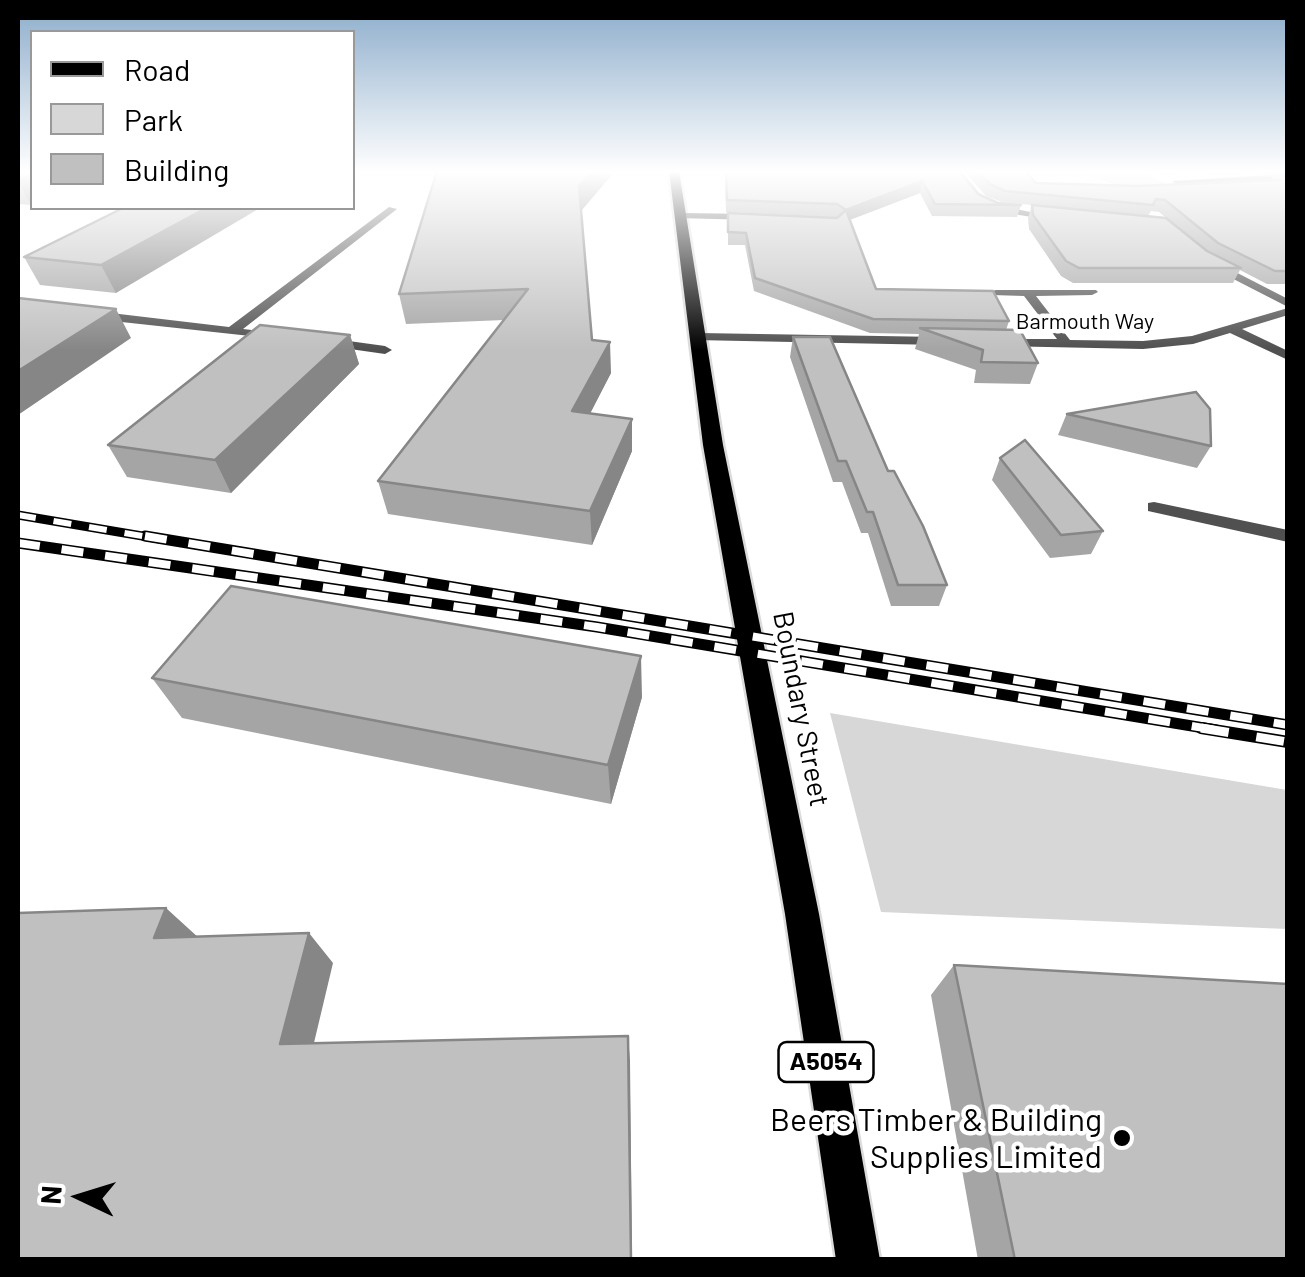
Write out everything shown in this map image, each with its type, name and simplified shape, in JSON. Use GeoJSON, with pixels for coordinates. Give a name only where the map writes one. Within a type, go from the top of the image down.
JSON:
{"type":"FeatureCollection","features":[{"type":"Feature","properties":{"kind":"main road","name":"Boundary Street"},"geometry":{"type":"LineString","coordinates":[[683,231],[716,461],[802,914],[858,1260]]}},
{"type":"Feature","properties":{"kind":"street"},"geometry":{"type":"LineString","coordinates":[[233,330],[364,231]]}},
{"type":"Feature","properties":{"kind":"street"},"geometry":{"type":"LineString","coordinates":[[1206,261],[1288,308]]}},
{"type":"Feature","properties":{"kind":"street"},"geometry":{"type":"LineString","coordinates":[[996,294],[1092,292]]}},
{"type":"Feature","properties":{"kind":"street"},"geometry":{"type":"LineString","coordinates":[[1028,294],[1066,343]]}},
{"type":"Feature","properties":{"kind":"street","name":"Barmouth Way"},"geometry":{"type":"LineString","coordinates":[[990,342],[1143,344],[1193,340],[1288,308]]}},
{"type":"Feature","properties":{"kind":"street"},"geometry":{"type":"LineString","coordinates":[[76,313],[290,338]]}},
{"type":"Feature","properties":{"kind":"street"},"geometry":{"type":"LineString","coordinates":[[1232,329],[1288,356]]}},
{"type":"Feature","properties":{"kind":"street"},"geometry":{"type":"LineString","coordinates":[[699,337],[953,341]]}},
{"type":"Feature","properties":{"kind":"street"},"geometry":{"type":"LineString","coordinates":[[309,340],[385,350]]}},
{"type":"Feature","properties":{"kind":"street"},"geometry":{"type":"LineString","coordinates":[[1154,507],[1288,536]]}},
{"type":"Feature","properties":{"kind":"green space"},"geometry":{"type":"Polygon","coordinates":[[[830,713],[1287,790],[1287,929],[881,912],[830,713]]]}},
{"type":"Feature","properties":{"kind":"building"},"geometry":{"type":"Polygon","coordinates":[[[77,231],[164,231],[101,265],[24,257],[77,231]]]}},
{"type":"Feature","properties":{"kind":"building"},"geometry":{"type":"Polygon","coordinates":[[[419,231],[583,231],[592,340],[610,342],[572,411],[632,419],[590,511],[378,481],[528,289],[399,294],[419,231]]]}},
{"type":"Feature","properties":{"kind":"building"},"geometry":{"type":"Polygon","coordinates":[[[854,231],[876,289],[993,291],[1009,321],[873,319],[755,278],[746,233],[728,232],[854,231]]]}},
{"type":"Feature","properties":{"kind":"building"},"geometry":{"type":"Polygon","coordinates":[[[1044,231],[1182,231],[1207,251],[1241,268],[1079,268],[1066,261],[1044,231]]]}},
{"type":"Feature","properties":{"kind":"building"},"geometry":{"type":"Polygon","coordinates":[[[1203,231],[1288,231],[1288,271],[1275,271],[1218,243],[1203,231]]]}},
{"type":"Feature","properties":{"kind":"building"},"geometry":{"type":"Polygon","coordinates":[[[18,298],[116,309],[18,371],[18,298]]]}},
{"type":"Feature","properties":{"kind":"building"},"geometry":{"type":"Polygon","coordinates":[[[260,325],[350,335],[215,460],[108,445],[260,325]]]}},
{"type":"Feature","properties":{"kind":"building"},"geometry":{"type":"Polygon","coordinates":[[[920,328],[1020,330],[1038,363],[981,362],[983,350],[920,328]]]}},
{"type":"Feature","properties":{"kind":"building"},"geometry":{"type":"Polygon","coordinates":[[[793,337],[830,337],[888,471],[894,471],[923,526],[947,585],[898,585],[873,512],[867,512],[846,461],[838,461],[793,337]]]}},
{"type":"Feature","properties":{"kind":"building"},"geometry":{"type":"Polygon","coordinates":[[[1196,392],[1210,409],[1211,446],[1067,414],[1196,392]]]}},
{"type":"Feature","properties":{"kind":"building"},"geometry":{"type":"Polygon","coordinates":[[[1025,440],[1103,531],[1061,535],[1000,458],[1025,440]]]}},
{"type":"Feature","properties":{"kind":"building"},"geometry":{"type":"Polygon","coordinates":[[[231,586],[641,656],[608,765],[152,678],[231,586]]]}},
{"type":"Feature","properties":{"kind":"building"},"geometry":{"type":"Polygon","coordinates":[[[166,908],[154,938],[309,933],[280,1044],[628,1036],[631,1260],[18,1260],[18,913],[166,908]]]}},
{"type":"Feature","properties":{"kind":"building","name":"Beers Timber & Building Supplies Limited"},"geometry":{"type":"Polygon","coordinates":[[[954,965],[1288,984],[1288,1260],[1015,1260],[954,965]]]}},
{"type":"Feature","properties":{"kind":"railway"},"geometry":{"type":"LineString","coordinates":[[18,515],[160,539]]}},
{"type":"Feature","properties":{"kind":"railway"},"geometry":{"type":"LineString","coordinates":[[145,536],[1288,725]]}},
{"type":"Feature","properties":{"kind":"railway"},"geometry":{"type":"LineString","coordinates":[[18,543],[597,627],[1216,730]]}},
{"type":"Feature","properties":{"kind":"railway"},"geometry":{"type":"LineString","coordinates":[[1201,728],[1288,742]]}},
{"type":"Feature","properties":{"kind":"place","name":"Beers Timber & Building Supplies Limited"},"geometry":{"type":"Point","coordinates":[1122,1138]}}]}
